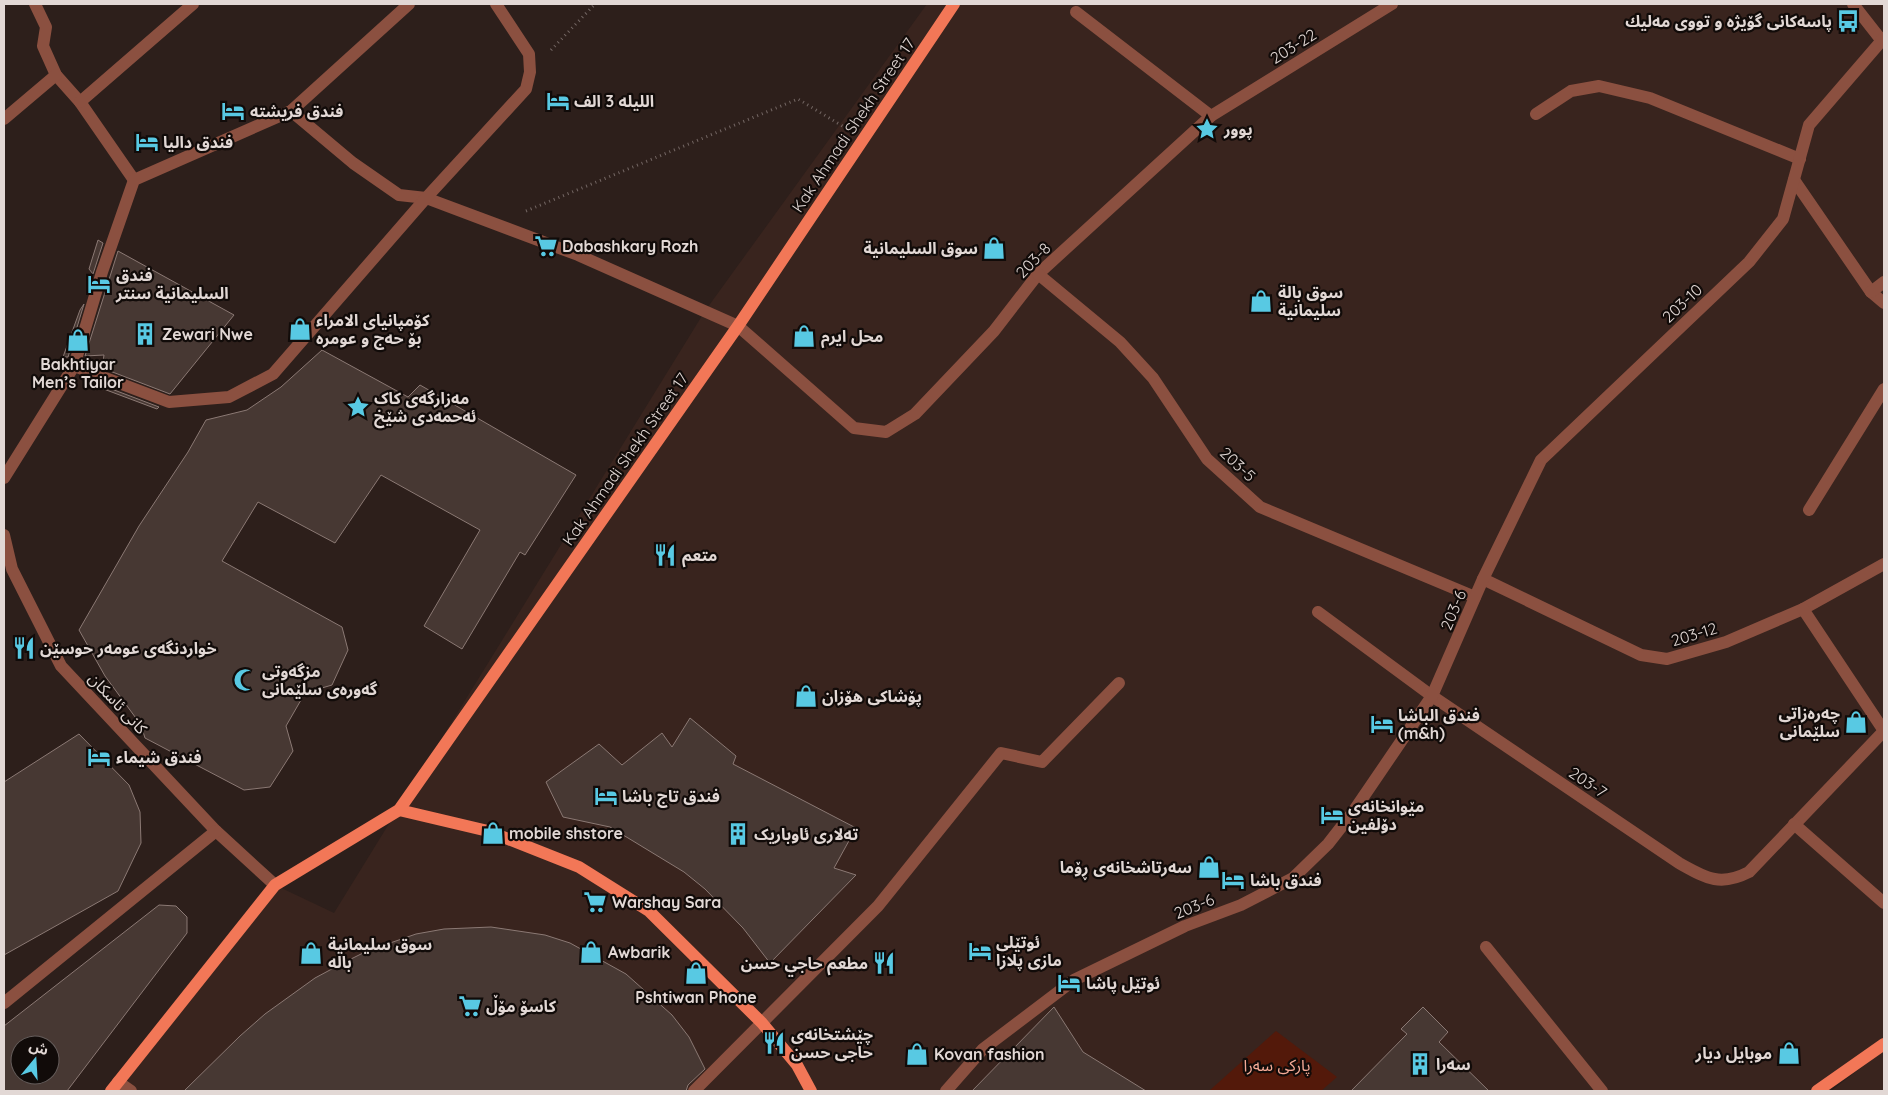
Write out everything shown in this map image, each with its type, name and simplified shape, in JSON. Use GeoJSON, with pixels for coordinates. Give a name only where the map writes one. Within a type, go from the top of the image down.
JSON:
{"type":"FeatureCollection","features":[{"type":"Feature","properties":{"kind":"main road","name":"Kak Ahmadi Shekh Street 17"},"geometry":{"type":"LineString","coordinates":[[275,885],[399,810],[738,326],[954,4]]}},
{"type":"Feature","properties":{"kind":"main road"},"geometry":{"type":"LineString","coordinates":[[399,810],[488,831],[579,867],[649,911],[762,1023],[797,1065],[811,1091]]}},
{"type":"Feature","properties":{"kind":"main road"},"geometry":{"type":"LineString","coordinates":[[114,1087],[275,885]]}},
{"type":"Feature","properties":{"kind":"main road"},"geometry":{"type":"LineString","coordinates":[[1817,1091],[1884,1044]]}},
{"type":"Feature","properties":{"kind":"street"},"geometry":{"type":"LineString","coordinates":[[35,4],[46,27],[42,46],[56,75],[80,102],[134,180]]}},
{"type":"Feature","properties":{"kind":"street"},"geometry":{"type":"LineString","coordinates":[[80,102],[182,8],[193,4]]}},
{"type":"Feature","properties":{"kind":"street"},"geometry":{"type":"LineString","coordinates":[[4,478],[74,366],[102,272],[134,180],[291,110],[409,4]]}},
{"type":"Feature","properties":{"kind":"street"},"geometry":{"type":"LineString","coordinates":[[74,366],[169,402],[229,397],[273,374],[426,198],[526,89],[530,72],[529,54],[496,4]]}},
{"type":"Feature","properties":{"kind":"street","name":"203-22"},"geometry":{"type":"LineString","coordinates":[[1211,116],[1392,4]]}},
{"type":"Feature","properties":{"kind":"street"},"geometry":{"type":"LineString","coordinates":[[1853,4],[1883,39]]}},
{"type":"Feature","properties":{"kind":"street"},"geometry":{"type":"LineString","coordinates":[[1076,12],[1211,116]]}},
{"type":"Feature","properties":{"kind":"street","name":"203-10"},"geometry":{"type":"LineString","coordinates":[[1483,580],[1541,460],[1749,262],[1783,219],[1809,125],[1883,39]]}},
{"type":"Feature","properties":{"kind":"street"},"geometry":{"type":"LineString","coordinates":[[4,119],[56,75]]}},
{"type":"Feature","properties":{"kind":"street"},"geometry":{"type":"LineString","coordinates":[[1536,114],[1571,91],[1599,86],[1650,98],[1800,159]]}},
{"type":"Feature","properties":{"kind":"street"},"geometry":{"type":"LineString","coordinates":[[291,110],[353,163],[399,195],[426,198],[578,255],[738,326]]}},
{"type":"Feature","properties":{"kind":"street","name":"203-8"},"geometry":{"type":"LineString","coordinates":[[738,326],[854,428],[886,432],[915,414],[994,331],[1038,274],[1211,116]]}},
{"type":"Feature","properties":{"kind":"street"},"geometry":{"type":"LineString","coordinates":[[1794,180],[1871,292],[1884,303]]}},
{"type":"Feature","properties":{"kind":"street","name":"203-5"},"geometry":{"type":"LineString","coordinates":[[1038,274],[1120,342],[1153,378],[1207,459],[1260,507],[1475,597]]}},
{"type":"Feature","properties":{"kind":"street"},"geometry":{"type":"LineString","coordinates":[[1871,292],[1884,282]]}},
{"type":"Feature","properties":{"kind":"street"},"geometry":{"type":"LineString","coordinates":[[1809,510],[1884,389]]}},
{"type":"Feature","properties":{"kind":"street","name":"کانی ئاسکان"},"geometry":{"type":"LineString","coordinates":[[4,535],[12,569],[61,666],[216,831],[275,885]]}},
{"type":"Feature","properties":{"kind":"street","name":"203-12"},"geometry":{"type":"LineString","coordinates":[[1483,580],[1641,655],[1667,659],[1726,642],[1804,609],[1884,564]]}},
{"type":"Feature","properties":{"kind":"street","name":"203-6"},"geometry":{"type":"LineString","coordinates":[[946,1091],[983,1049],[1074,980],[1185,926],[1241,905],[1293,878],[1328,844],[1353,812],[1432,696],[1483,580]]}},
{"type":"Feature","properties":{"kind":"street"},"geometry":{"type":"LineString","coordinates":[[1804,609],[1884,731],[1794,824],[1884,903]]}},
{"type":"Feature","properties":{"kind":"street","name":"203-7"},"geometry":{"type":"LineString","coordinates":[[1318,612],[1432,696],[1699,874],[1732,881],[1749,872],[1794,824]]}},
{"type":"Feature","properties":{"kind":"street"},"geometry":{"type":"LineString","coordinates":[[694,1091],[878,906],[1001,752],[1042,762],[1120,683]]}},
{"type":"Feature","properties":{"kind":"street"},"geometry":{"type":"LineString","coordinates":[[4,1003],[216,831]]}},
{"type":"Feature","properties":{"kind":"street"},"geometry":{"type":"LineString","coordinates":[[1486,947],[1602,1091]]}},
{"type":"Feature","properties":{"kind":"street"},"geometry":{"type":"LineString","coordinates":[[114,1087],[131,1091]]}},
{"type":"Feature","properties":{"kind":"path"},"geometry":{"type":"LineString","coordinates":[[530,72],[595,4]]}},
{"type":"Feature","properties":{"kind":"path"},"geometry":{"type":"LineString","coordinates":[[495,223],[798,99],[863,139]]}},
{"type":"Feature","properties":{"kind":"shaded area"},"geometry":{"type":"Polygon","coordinates":[[[927,4],[1884,4],[1884,1043],[1822,1091],[119,1091],[275,885],[334,913],[705,311],[927,4]]]}},
{"type":"Feature","properties":{"kind":"shaded area"},"geometry":{"type":"Polygon","coordinates":[[[1884,1050],[1884,1091],[1831,1091],[1884,1050]]]}},
{"type":"Feature","properties":{"kind":"green space","name":"پارکی سەرا"},"geometry":{"type":"Polygon","coordinates":[[[1276,1031],[1337,1077],[1321,1091],[1209,1091],[1276,1031]]]}},
{"type":"Feature","properties":{"kind":"building"},"geometry":{"type":"Polygon","coordinates":[[[98,240],[103,243],[93,274],[89,269],[98,240]]]}},
{"type":"Feature","properties":{"kind":"building","name":"Zewari Nwe"},"geometry":{"type":"Polygon","coordinates":[[[118,251],[234,315],[170,394],[102,368],[104,355],[85,356],[118,251]]]}},
{"type":"Feature","properties":{"kind":"building"},"geometry":{"type":"Polygon","coordinates":[[[84,304],[68,357],[63,357],[80,310],[84,304]]]}},
{"type":"Feature","properties":{"kind":"building"},"geometry":{"type":"Polygon","coordinates":[[[322,350],[408,397],[420,385],[576,475],[525,555],[520,552],[462,649],[424,626],[480,530],[381,475],[335,543],[258,502],[222,561],[342,627],[348,650],[332,685],[305,693],[286,726],[293,751],[270,787],[244,790],[145,738],[141,725],[105,676],[79,630],[139,526],[188,452],[206,420],[247,410],[281,387],[322,350]]]}},
{"type":"Feature","properties":{"kind":"building"},"geometry":{"type":"Polygon","coordinates":[[[101,385],[159,407],[157,409],[101,388],[101,385]]]}},
{"type":"Feature","properties":{"kind":"building","name":"تەلاری ئاوباریک"},"geometry":{"type":"Polygon","coordinates":[[[690,718],[736,756],[733,764],[856,828],[834,868],[856,875],[770,963],[743,928],[705,889],[684,872],[610,827],[563,817],[546,782],[599,744],[622,765],[662,733],[672,747],[690,718]]]}},
{"type":"Feature","properties":{"kind":"building"},"geometry":{"type":"Polygon","coordinates":[[[79,734],[129,785],[140,812],[141,843],[118,891],[4,955],[4,782],[79,734]]]}},
{"type":"Feature","properties":{"kind":"building"},"geometry":{"type":"Polygon","coordinates":[[[159,905],[176,906],[187,917],[187,933],[67,1091],[4,1091],[4,1026],[159,905]]]}},
{"type":"Feature","properties":{"kind":"building","name":"کاسۆ مۆڵ"},"geometry":{"type":"Polygon","coordinates":[[[491,927],[545,935],[570,943],[626,974],[672,1015],[689,1037],[705,1069],[688,1085],[686,1091],[184,1091],[265,1014],[315,978],[343,963],[367,951],[416,934],[444,929],[491,927]]]}},
{"type":"Feature","properties":{"kind":"building"},"geometry":{"type":"Polygon","coordinates":[[[1054,1007],[1083,1052],[1146,1091],[972,1091],[1054,1007]]]}},
{"type":"Feature","properties":{"kind":"building","name":"سەرا"},"geometry":{"type":"Polygon","coordinates":[[[1423,1007],[1448,1032],[1439,1042],[1489,1091],[1351,1091],[1407,1034],[1401,1029],[1423,1007]]]}},
{"type":"Feature","properties":{"kind":"place","name":"پاسەکانی گۆیژە و تووی مەلیك"},"geometry":{"type":"Point","coordinates":[1848,21]}},
{"type":"Feature","properties":{"kind":"place","name":"الليله 3 الف"},"geometry":{"type":"Point","coordinates":[558,101]}},
{"type":"Feature","properties":{"kind":"place","name":"فندق فريشته"},"geometry":{"type":"Point","coordinates":[233,111]}},
{"type":"Feature","properties":{"kind":"place","name":"پوور"},"geometry":{"type":"Point","coordinates":[1207,129]}},
{"type":"Feature","properties":{"kind":"place","name":"فندق داليا"},"geometry":{"type":"Point","coordinates":[147,142]}},
{"type":"Feature","properties":{"kind":"place","name":"Dabashkary Rozh"},"geometry":{"type":"Point","coordinates":[546,246]}},
{"type":"Feature","properties":{"kind":"place","name":"سوق السليمانية"},"geometry":{"type":"Point","coordinates":[994,248]}},
{"type":"Feature","properties":{"kind":"place","name":"فندق السليمانية سنتر"},"geometry":{"type":"Point","coordinates":[99,284]}},
{"type":"Feature","properties":{"kind":"place","name":"سوق بالة سليمانية"},"geometry":{"type":"Point","coordinates":[1261,301]}},
{"type":"Feature","properties":{"kind":"place","name":"کۆمپانیای الامراء بۆ حەج و عومرە"},"geometry":{"type":"Point","coordinates":[300,329]}},
{"type":"Feature","properties":{"kind":"place","name":"Zewari Nwe"},"geometry":{"type":"Point","coordinates":[145,334]}},
{"type":"Feature","properties":{"kind":"place","name":"محل ايرم"},"geometry":{"type":"Point","coordinates":[804,336]}},
{"type":"Feature","properties":{"kind":"place","name":"Bakhtiyar Men’s Tailor"},"geometry":{"type":"Point","coordinates":[78,340]}},
{"type":"Feature","properties":{"kind":"place","name":"مەزارگەی کاک ئەحمەدی شێخ"},"geometry":{"type":"Point","coordinates":[358,407]}},
{"type":"Feature","properties":{"kind":"place","name":"متعم"},"geometry":{"type":"Point","coordinates":[665,555]}},
{"type":"Feature","properties":{"kind":"place","name":"خواردنگەی عومەر حوسێن"},"geometry":{"type":"Point","coordinates":[24,648]}},
{"type":"Feature","properties":{"kind":"place","name":"مزگەوتی گەورەی سلێمانی"},"geometry":{"type":"Point","coordinates":[245,680]}},
{"type":"Feature","properties":{"kind":"place","name":"پۆشاکی هۆزان"},"geometry":{"type":"Point","coordinates":[806,696]}},
{"type":"Feature","properties":{"kind":"place","name":"چە‌رە‌زاتی سلێمانی"},"geometry":{"type":"Point","coordinates":[1856,722]}},
{"type":"Feature","properties":{"kind":"place","name":"فندق الباشا (m&h)"},"geometry":{"type":"Point","coordinates":[1382,724]}},
{"type":"Feature","properties":{"kind":"place","name":"فندق شيماء"},"geometry":{"type":"Point","coordinates":[99,757]}},
{"type":"Feature","properties":{"kind":"place","name":"فندق تاج باشا"},"geometry":{"type":"Point","coordinates":[606,796]}},
{"type":"Feature","properties":{"kind":"place","name":"مێوانخانەی دۆلفین"},"geometry":{"type":"Point","coordinates":[1332,815]}},
{"type":"Feature","properties":{"kind":"place","name":"mobile shstore"},"geometry":{"type":"Point","coordinates":[493,833]}},
{"type":"Feature","properties":{"kind":"place","name":"تەلاری ئاوباریک"},"geometry":{"type":"Point","coordinates":[738,834]}},
{"type":"Feature","properties":{"kind":"place","name":"سەرتاشخانەی ڕۆما"},"geometry":{"type":"Point","coordinates":[1209,867]}},
{"type":"Feature","properties":{"kind":"place","name":"فندق باشا"},"geometry":{"type":"Point","coordinates":[1233,880]}},
{"type":"Feature","properties":{"kind":"place","name":"Warshay Sara"},"geometry":{"type":"Point","coordinates":[595,902]}},
{"type":"Feature","properties":{"kind":"place","name":"ئوتێلی مازی پلازا"},"geometry":{"type":"Point","coordinates":[980,951]}},
{"type":"Feature","properties":{"kind":"place","name":"Awbarik"},"geometry":{"type":"Point","coordinates":[591,952]}},
{"type":"Feature","properties":{"kind":"place","name":"سوق سليمانية باله"},"geometry":{"type":"Point","coordinates":[311,953]}},
{"type":"Feature","properties":{"kind":"place","name":"مطعم حاجي حسن"},"geometry":{"type":"Point","coordinates":[884,963]}},
{"type":"Feature","properties":{"kind":"place","name":"Pshtiwan Phone"},"geometry":{"type":"Point","coordinates":[696,973]}},
{"type":"Feature","properties":{"kind":"place","name":"ئوتێل پاشا"},"geometry":{"type":"Point","coordinates":[1069,983]}},
{"type":"Feature","properties":{"kind":"place","name":"کاسۆ مۆڵ"},"geometry":{"type":"Point","coordinates":[470,1006]}},
{"type":"Feature","properties":{"kind":"place","name":"چێشتخانە‌ی حاجی حسن"},"geometry":{"type":"Point","coordinates":[774,1043]}},
{"type":"Feature","properties":{"kind":"place","name":"موبايل ديار"},"geometry":{"type":"Point","coordinates":[1789,1053]}},
{"type":"Feature","properties":{"kind":"place","name":"Kovan fashion"},"geometry":{"type":"Point","coordinates":[917,1054]}},
{"type":"Feature","properties":{"kind":"place","name":"سەرا"},"geometry":{"type":"Point","coordinates":[1420,1064]}}]}
